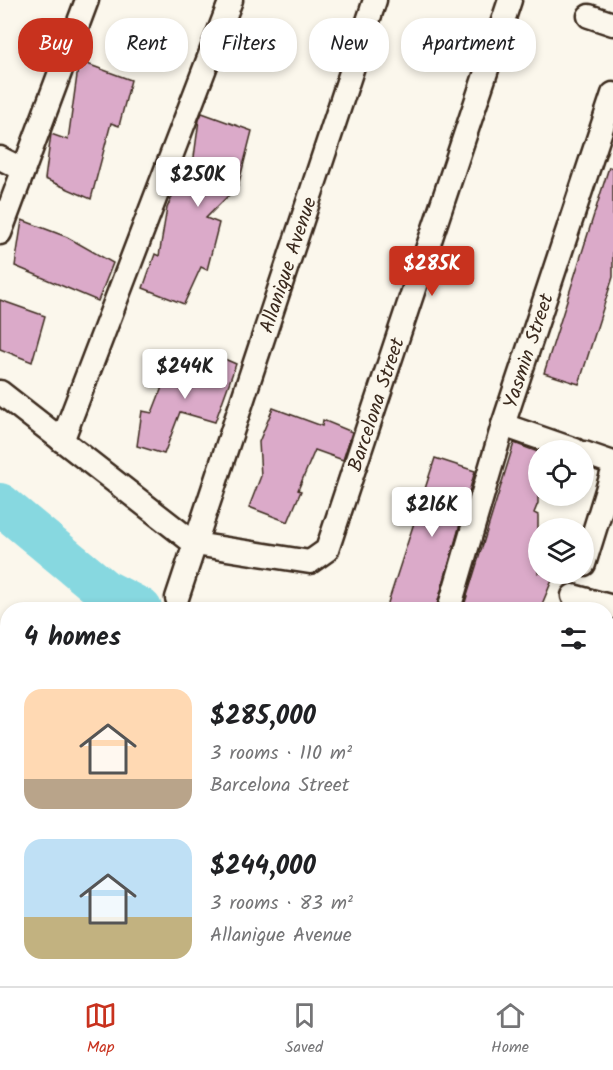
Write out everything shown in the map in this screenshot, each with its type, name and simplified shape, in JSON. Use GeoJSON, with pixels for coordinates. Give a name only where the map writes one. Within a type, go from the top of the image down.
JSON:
{"type":"FeatureCollection","features":[{"type":"Feature","properties":{"kind":"street"},"geometry":{"type":"LineString","coordinates":[[0,233],[87,0]]}},
{"type":"Feature","properties":{"kind":"street"},"geometry":{"type":"LineString","coordinates":[[62,441],[231,0]]}},
{"type":"Feature","properties":{"kind":"street","name":"Allanigue Avenue"},"geometry":{"type":"LineString","coordinates":[[177,598],[375,0]]}},
{"type":"Feature","properties":{"kind":"street","name":"Barcelona Street"},"geometry":{"type":"LineString","coordinates":[[195,544],[310,562],[327,550],[510,0]]}},
{"type":"Feature","properties":{"kind":"street"},"geometry":{"type":"LineString","coordinates":[[589,16],[613,24]]}},
{"type":"Feature","properties":{"kind":"street","name":"Yasmin Street"},"geometry":{"type":"LineString","coordinates":[[451,602],[503,425],[613,94]]}},
{"type":"Feature","properties":{"kind":"street"},"geometry":{"type":"LineString","coordinates":[[0,158],[22,169]]}},
{"type":"Feature","properties":{"kind":"street"},"geometry":{"type":"LineString","coordinates":[[0,392],[195,544]]}},
{"type":"Feature","properties":{"kind":"street"},"geometry":{"type":"LineString","coordinates":[[503,425],[546,440]]}},
{"type":"Feature","properties":{"kind":"street"},"geometry":{"type":"LineString","coordinates":[[594,456],[613,463]]}},
{"type":"Feature","properties":{"kind":"street"},"geometry":{"type":"LineString","coordinates":[[594,532],[613,471]]}},
{"type":"Feature","properties":{"kind":"street"},"geometry":{"type":"LineString","coordinates":[[571,602],[577,584]]}},
{"type":"Feature","properties":{"kind":"building"},"geometry":{"type":"Polygon","coordinates":[[[93,66],[131,80],[119,126],[111,123],[91,199],[45,179],[51,134],[68,140],[77,72],[93,72],[93,66]]]}},
{"type":"Feature","properties":{"kind":"building"},"geometry":{"type":"Polygon","coordinates":[[[202,113],[252,131],[238,186],[206,218],[219,223],[207,270],[201,267],[184,304],[143,288],[155,254],[159,256],[167,208],[184,169],[192,172],[202,113]]]}},
{"type":"Feature","properties":{"kind":"building"},"geometry":{"type":"Polygon","coordinates":[[[609,167],[613,168],[613,277],[579,384],[544,373],[609,167]]]}},
{"type":"Feature","properties":{"kind":"building"},"geometry":{"type":"Polygon","coordinates":[[[22,220],[67,237],[113,263],[98,301],[15,266],[22,220]]]}},
{"type":"Feature","properties":{"kind":"building"},"geometry":{"type":"Polygon","coordinates":[[[0,300],[45,316],[32,362],[0,349],[0,300]]]}},
{"type":"Feature","properties":{"kind":"building"},"geometry":{"type":"Polygon","coordinates":[[[213,354],[236,364],[215,422],[180,412],[164,454],[137,446],[142,411],[152,413],[173,359],[204,368],[213,354]]]}},
{"type":"Feature","properties":{"kind":"building"},"geometry":{"type":"Polygon","coordinates":[[[273,408],[322,426],[323,420],[352,432],[343,460],[315,450],[298,490],[301,491],[288,522],[249,507],[261,476],[259,442],[273,408]]]}},
{"type":"Feature","properties":{"kind":"building"},"geometry":{"type":"Polygon","coordinates":[[[514,443],[528,448],[528,506],[537,506],[534,513],[538,515],[538,518],[528,518],[528,584],[550,584],[543,602],[465,602],[514,443]]]}},
{"type":"Feature","properties":{"kind":"building"},"geometry":{"type":"Polygon","coordinates":[[[435,458],[475,471],[438,602],[388,602],[435,458]]]}},
{"type":"Feature","properties":{"kind":"waterway"},"geometry":{"type":"LineString","coordinates":[[0,504],[104,590],[127,602]]}}]}
